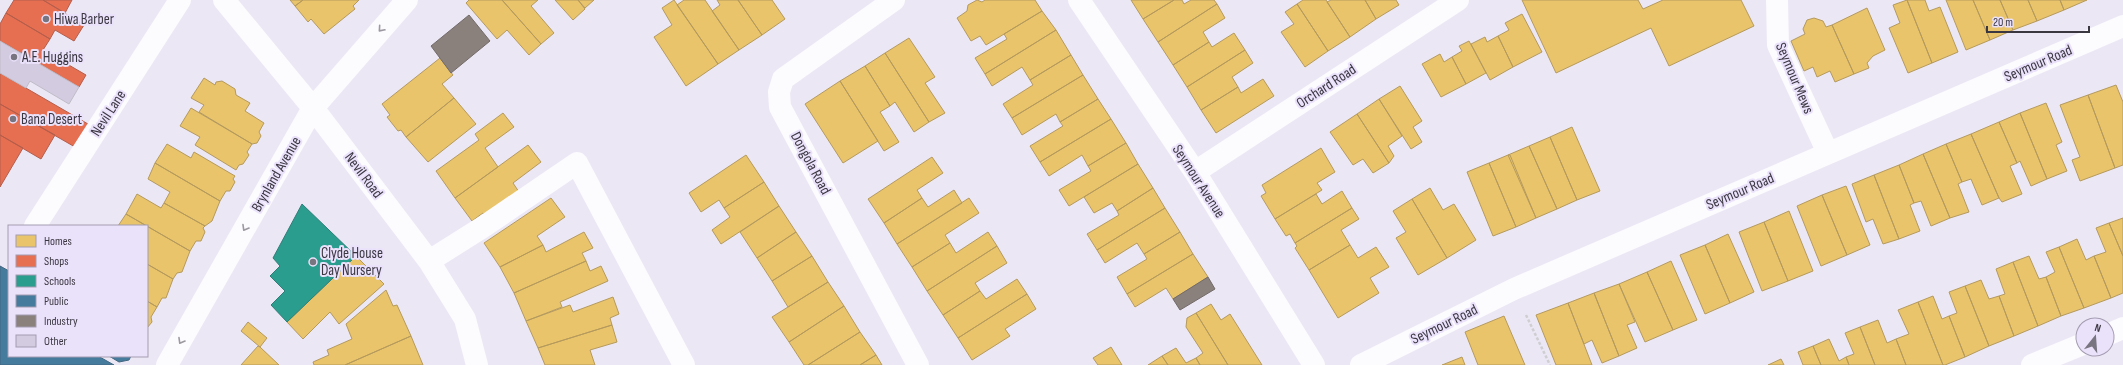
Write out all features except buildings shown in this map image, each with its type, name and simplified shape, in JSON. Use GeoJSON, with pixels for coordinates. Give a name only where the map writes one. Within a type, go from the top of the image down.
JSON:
{"type":"FeatureCollection","features":[{"type":"Feature","properties":{"kind":"street","name":"Nevil Lane"},"geometry":{"type":"LineString","coordinates":[[36,225],[180,0]]}},
{"type":"Feature","properties":{"kind":"street","name":"Nevil Road"},"geometry":{"type":"LineString","coordinates":[[224,0],[313,108],[429,260],[465,319],[477,365]]}},
{"type":"Feature","properties":{"kind":"street","name":"Brynland Avenue"},"geometry":{"type":"LineString","coordinates":[[167,365],[313,108],[407,0]]}},
{"type":"Feature","properties":{"kind":"street","name":"Dongola Road"},"geometry":{"type":"LineString","coordinates":[[894,0],[783,79],[779,92],[780,106],[918,365]]}},
{"type":"Feature","properties":{"kind":"street","name":"Seymour Avenue"},"geometry":{"type":"LineString","coordinates":[[1079,0],[1195,172],[1314,365]]}},
{"type":"Feature","properties":{"kind":"street","name":"Orchard Road"},"geometry":{"type":"LineString","coordinates":[[1195,172],[1458,0]]}},
{"type":"Feature","properties":{"kind":"street","name":"Seymour Mews"},"geometry":{"type":"LineString","coordinates":[[1777,0],[1778,45],[1828,153]]}},
{"type":"Feature","properties":{"kind":"street","name":"Seymour Road"},"geometry":{"type":"LineString","coordinates":[[1361,365],[1514,289],[2123,26]]}},
{"type":"Feature","properties":{"kind":"street"},"geometry":{"type":"LineString","coordinates":[[429,260],[483,227],[577,164],[684,365]]}},
{"type":"Feature","properties":{"kind":"street"},"geometry":{"type":"LineString","coordinates":[[2032,365],[2075,347]]}},
{"type":"Feature","properties":{"kind":"path"},"geometry":{"type":"LineString","coordinates":[[1514,289],[1550,365]]}},
{"type":"Feature","properties":{"kind":"place","name":"Hiwa Barber"},"geometry":{"type":"Point","coordinates":[46,19]}},
{"type":"Feature","properties":{"kind":"place","name":"A.E. Huggins"},"geometry":{"type":"Point","coordinates":[14,57]}},
{"type":"Feature","properties":{"kind":"place","name":"Bana Desert"},"geometry":{"type":"Point","coordinates":[13,119]}},
{"type":"Feature","properties":{"kind":"place","name":"Clyde House Day Nursery"},"geometry":{"type":"Point","coordinates":[313,262]}}]}
